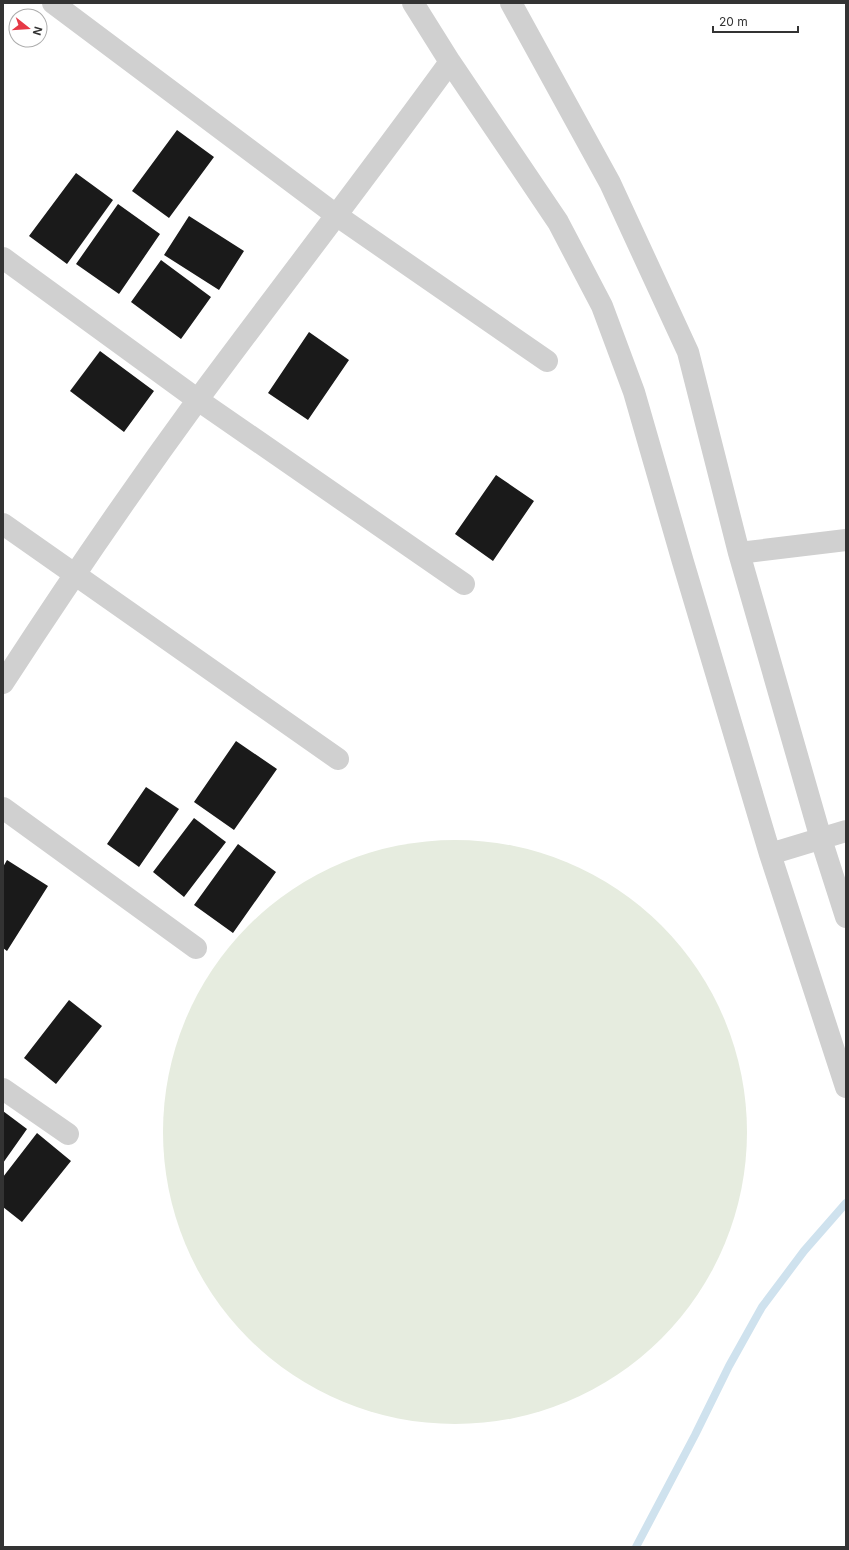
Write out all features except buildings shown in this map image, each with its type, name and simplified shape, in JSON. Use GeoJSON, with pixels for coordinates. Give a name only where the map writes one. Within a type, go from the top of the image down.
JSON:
{"type":"FeatureCollection","features":[{"type":"Feature","properties":{"kind":"street"},"geometry":{"type":"LineString","coordinates":[[53,3],[336,215],[547,361]]}},
{"type":"Feature","properties":{"kind":"street"},"geometry":{"type":"LineString","coordinates":[[413,3],[450,62],[558,222],[602,306],[634,392],[770,854],[846,1087]]}},
{"type":"Feature","properties":{"kind":"street"},"geometry":{"type":"LineString","coordinates":[[511,3],[610,183],[688,352],[738,553],[821,839],[846,917]]}},
{"type":"Feature","properties":{"kind":"street"},"geometry":{"type":"LineString","coordinates":[[3,683],[74,574],[198,400],[391,144],[450,62]]}},
{"type":"Feature","properties":{"kind":"street"},"geometry":{"type":"LineString","coordinates":[[3,258],[198,400],[464,584]]}},
{"type":"Feature","properties":{"kind":"street"},"geometry":{"type":"LineString","coordinates":[[3,524],[338,759]]}},
{"type":"Feature","properties":{"kind":"street"},"geometry":{"type":"LineString","coordinates":[[738,553],[846,540]]}},
{"type":"Feature","properties":{"kind":"street"},"geometry":{"type":"LineString","coordinates":[[3,808],[196,948]]}},
{"type":"Feature","properties":{"kind":"street"},"geometry":{"type":"LineString","coordinates":[[770,854],[846,831]]}},
{"type":"Feature","properties":{"kind":"street"},"geometry":{"type":"LineString","coordinates":[[3,1089],[68,1134]]}},
{"type":"Feature","properties":{"kind":"shaded area"},"geometry":{"type":"Polygon","coordinates":[[[455,840],[484,841],[512,845],[540,852],[567,862],[593,874],[617,889],[662,925],[698,970],[713,994],[725,1020],[735,1047],[742,1075],[746,1103],[746,1161],[742,1189],[735,1217],[725,1244],[713,1270],[698,1294],[662,1339],[617,1375],[593,1390],[567,1402],[540,1412],[512,1419],[484,1423],[455,1424],[426,1423],[398,1419],[370,1412],[343,1402],[317,1390],[293,1375],[248,1339],[212,1294],[197,1270],[185,1244],[175,1217],[168,1189],[164,1161],[163,1132],[164,1103],[168,1075],[175,1047],[185,1020],[197,994],[212,970],[248,925],[293,889],[317,874],[343,862],[370,852],[398,845],[426,841],[455,840]]]}},
{"type":"Feature","properties":{"kind":"waterway"},"geometry":{"type":"LineString","coordinates":[[636,1547],[695,1435],[729,1366],[762,1307],[804,1251],[846,1203]]}}]}
